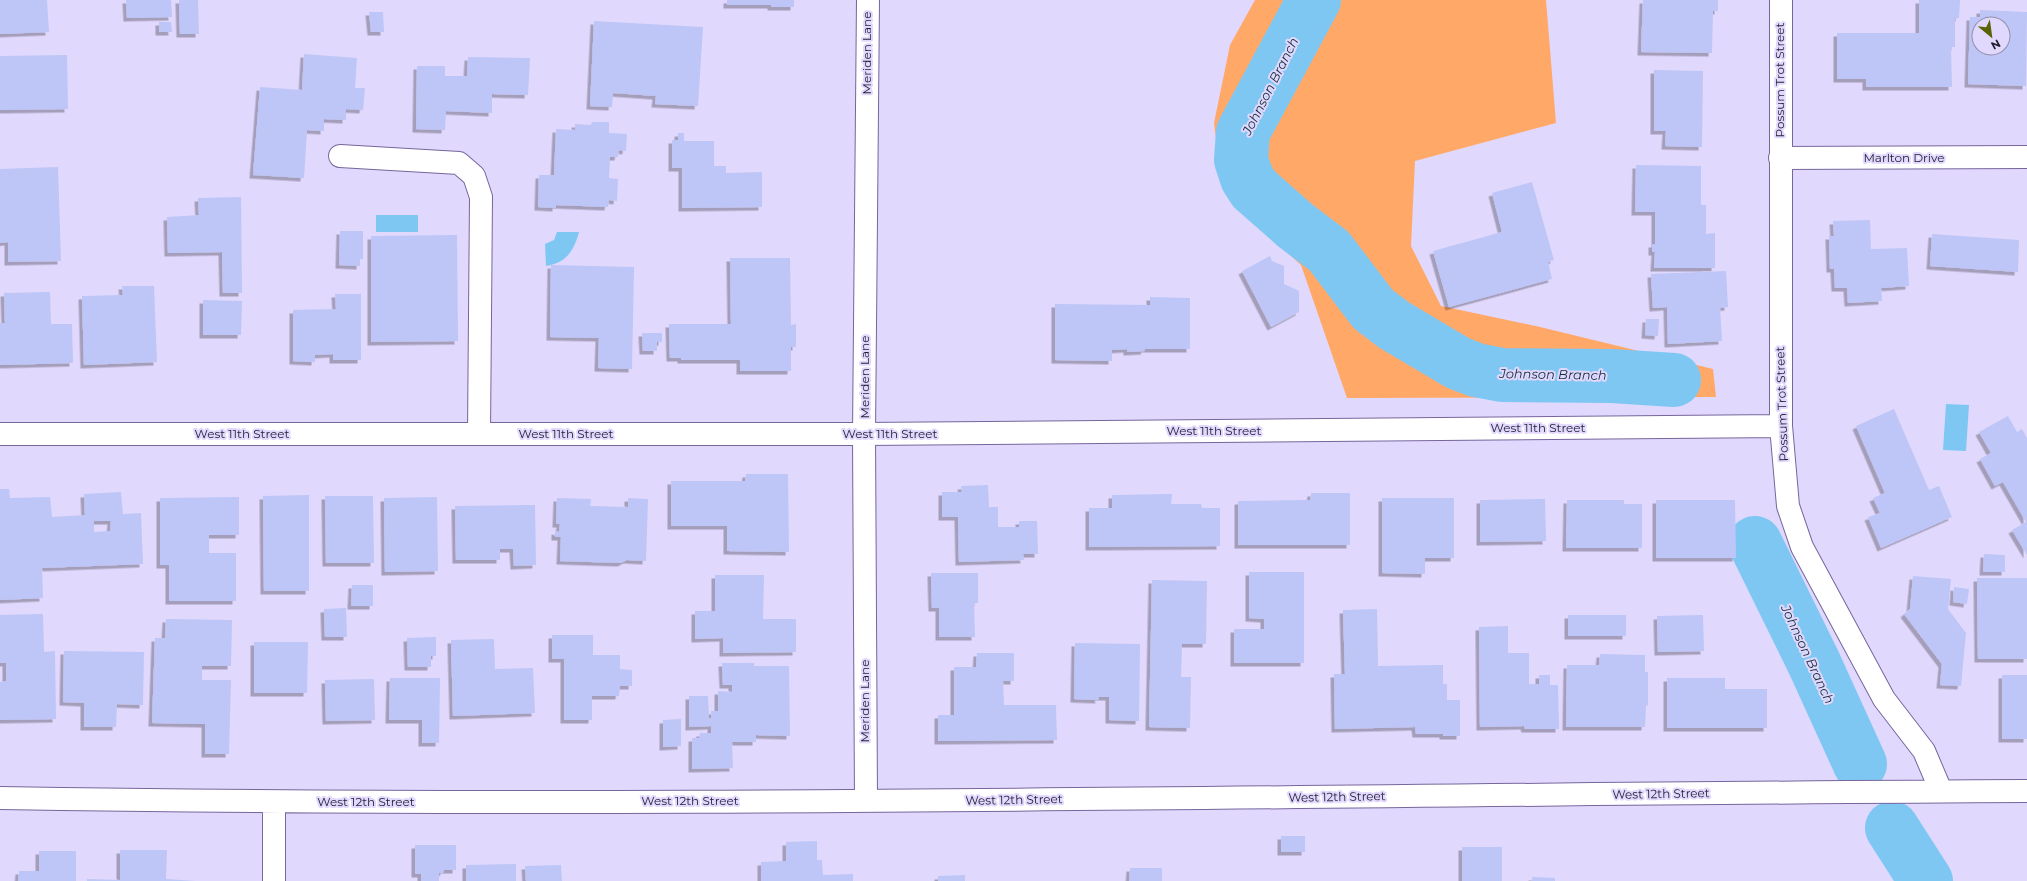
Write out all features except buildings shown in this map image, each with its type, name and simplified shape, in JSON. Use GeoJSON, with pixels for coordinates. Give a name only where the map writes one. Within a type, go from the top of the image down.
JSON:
{"type":"FeatureCollection","features":[{"type":"Feature","properties":{"kind":"street","name":"Meriden Lane"},"geometry":{"type":"LineString","coordinates":[[866,801],[864,434],[868,0]]}},
{"type":"Feature","properties":{"kind":"street","name":"Possum Trot Street"},"geometry":{"type":"LineString","coordinates":[[1781,0],[1781,426],[1788,506],[1802,547],[1884,699],[1924,751],[1941,791]]}},
{"type":"Feature","properties":{"kind":"street"},"geometry":{"type":"LineString","coordinates":[[340,156],[459,163],[474,176],[481,197],[479,434]]}},
{"type":"Feature","properties":{"kind":"street","name":"Marlton Drive"},"geometry":{"type":"LineString","coordinates":[[1780,158],[2027,157]]}},
{"type":"Feature","properties":{"kind":"street","name":"West 11th Street"},"geometry":{"type":"LineString","coordinates":[[0,434],[864,434],[1781,426]]}},
{"type":"Feature","properties":{"kind":"street","name":"West 12th Street"},"geometry":{"type":"LineString","coordinates":[[0,798],[274,802],[866,801],[2027,791]]}},
{"type":"Feature","properties":{"kind":"street"},"geometry":{"type":"LineString","coordinates":[[274,802],[274,881]]}},
{"type":"Feature","properties":{"kind":"shaded area"},"geometry":{"type":"Polygon","coordinates":[[[1255,0],[1546,0],[1556,123],[1415,161],[1411,246],[1441,306],[1540,327],[1713,369],[1716,397],[1347,398],[1301,265],[1243,213],[1221,178],[1214,123],[1230,45],[1255,0]]]}},
{"type":"Feature","properties":{"kind":"water"},"geometry":{"type":"Polygon","coordinates":[[[376,215],[418,215],[418,232],[376,232],[376,215]]]}},
{"type":"Feature","properties":{"kind":"water"},"geometry":{"type":"Polygon","coordinates":[[[557,232],[579,232],[575,245],[568,255],[559,262],[546,266],[545,244],[554,240],[557,232]]]}},
{"type":"Feature","properties":{"kind":"water"},"geometry":{"type":"Polygon","coordinates":[[[1946,404],[1969,405],[1966,451],[1943,450],[1946,404]]]}},
{"type":"Feature","properties":{"kind":"waterway","name":"Johnson Branch"},"geometry":{"type":"LineString","coordinates":[[1314,0],[1243,132],[1241,160],[1247,178],[1254,189],[1296,226],[1329,251],[1373,309],[1394,325],[1458,363],[1476,370],[1502,375],[1612,376],[1674,380]]}},
{"type":"Feature","properties":{"kind":"waterway","name":"Johnson Branch"},"geometry":{"type":"LineString","coordinates":[[1755,543],[1814,663],[1860,764]]}},
{"type":"Feature","properties":{"kind":"waterway","name":"Johnson Branch"},"geometry":{"type":"LineString","coordinates":[[1892,828],[1926,881]]}}]}
